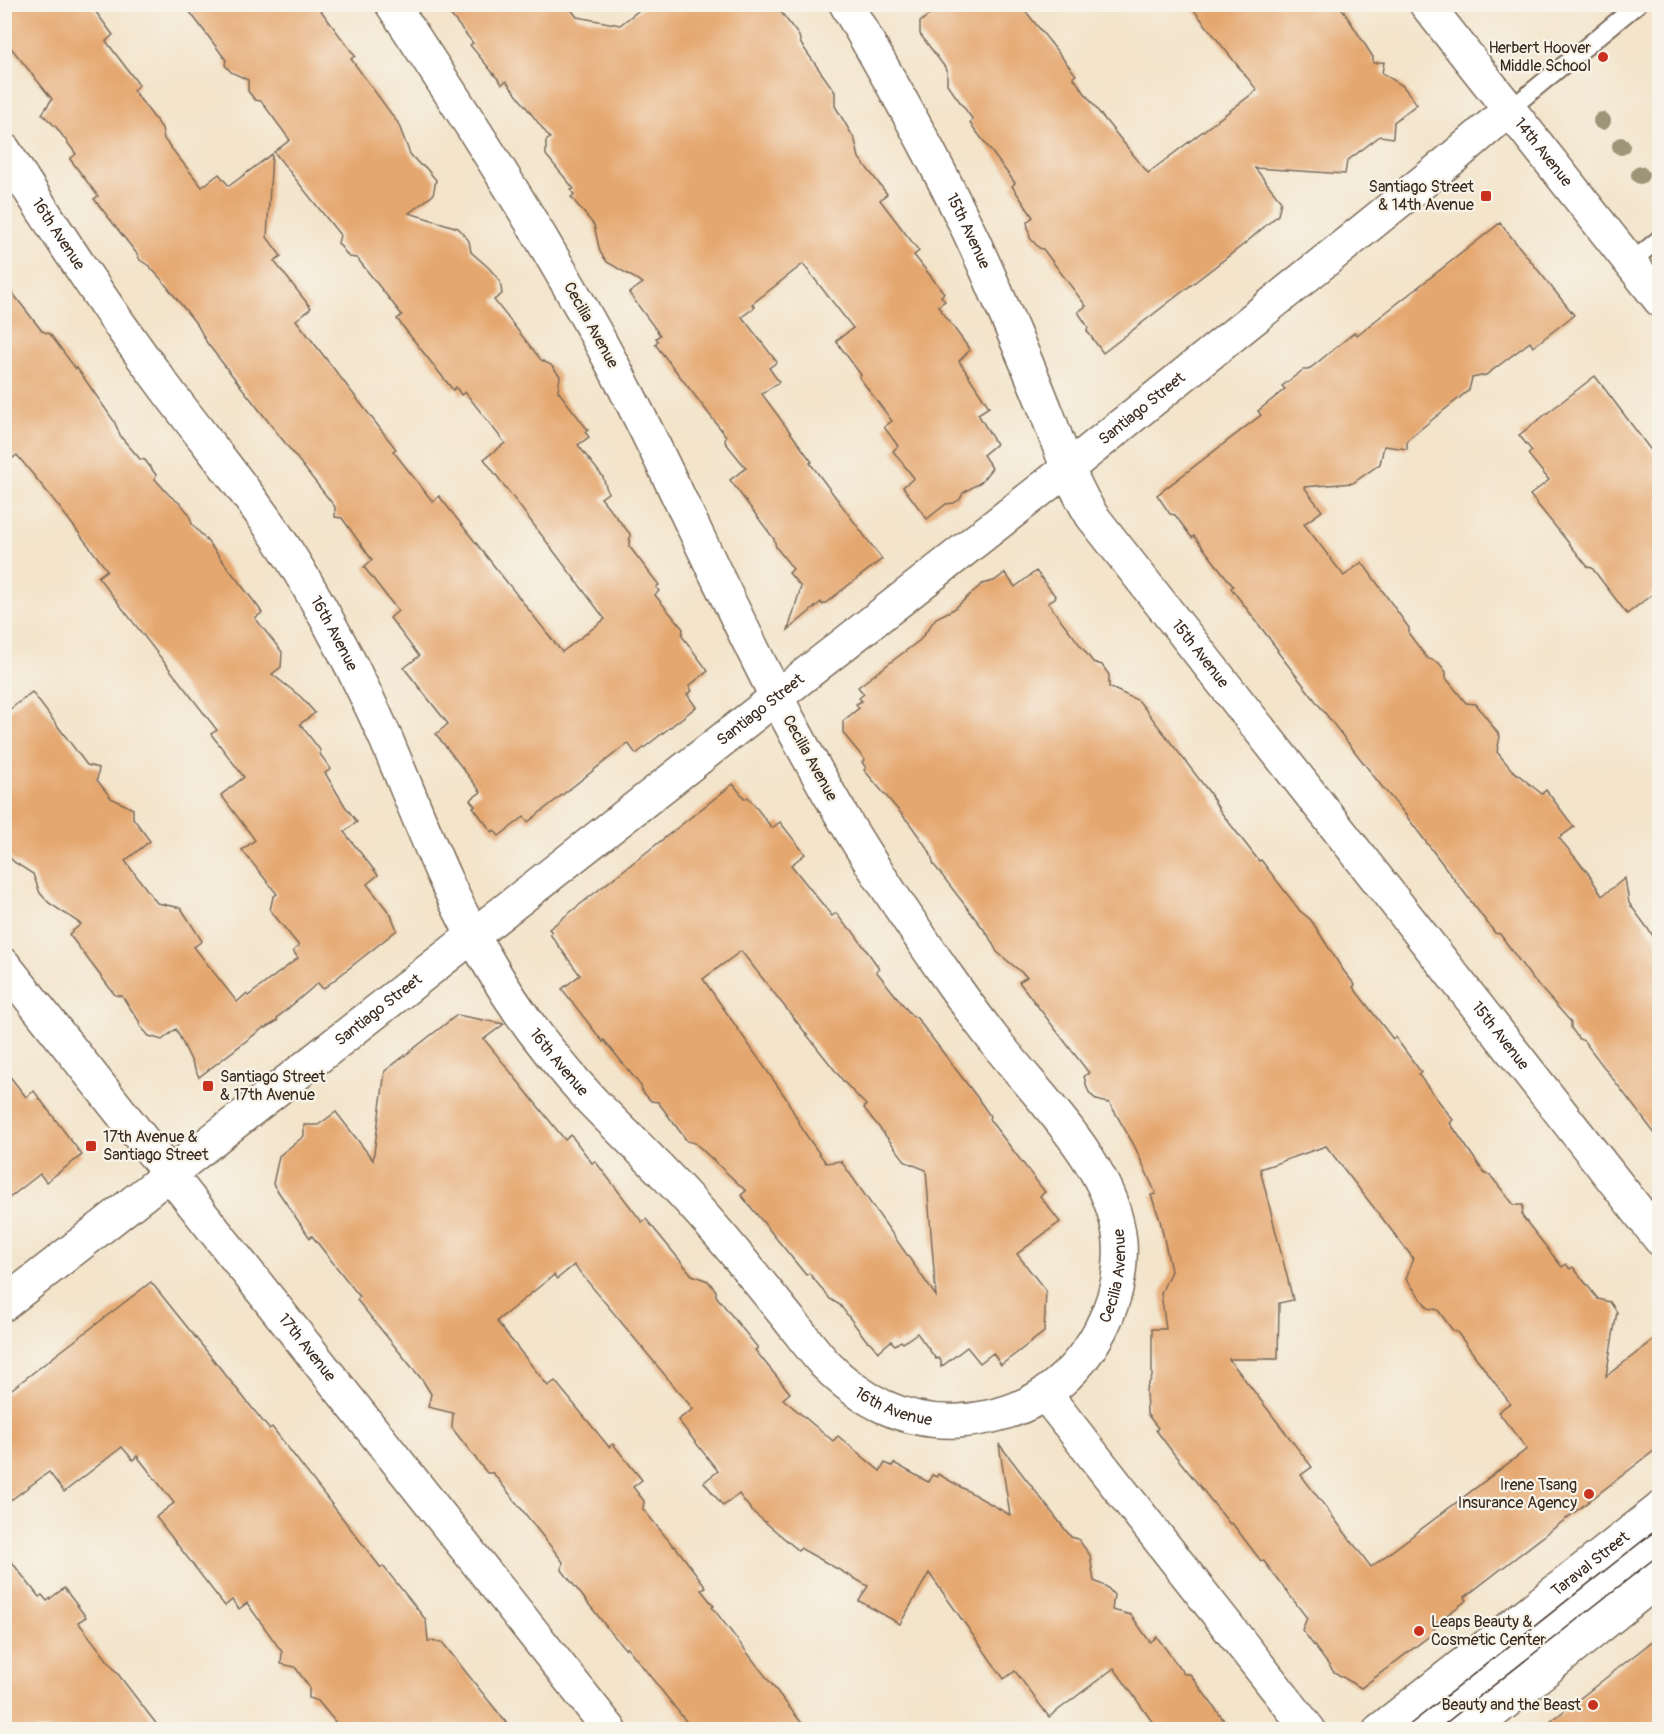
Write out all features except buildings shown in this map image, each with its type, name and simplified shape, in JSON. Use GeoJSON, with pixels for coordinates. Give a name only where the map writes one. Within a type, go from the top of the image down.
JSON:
{"type":"FeatureCollection","features":[{"type":"Feature","properties":{"kind":"street","name":"Cecilia Avenue"},"geometry":{"type":"LineString","coordinates":[[392,4],[505,177],[573,291],[638,413],[777,697],[832,798],[879,877],[962,996],[1082,1150],[1100,1178],[1113,1209],[1120,1242],[1118,1277],[1110,1307],[1097,1337],[1074,1368],[1045,1394]]}},
{"type":"Feature","properties":{"kind":"street","name":"15th Avenue"},"geometry":{"type":"LineString","coordinates":[[846,4],[929,150],[969,231],[1036,387],[1066,469],[1092,516],[1659,1239]]}},
{"type":"Feature","properties":{"kind":"street","name":"14th Avenue"},"geometry":{"type":"LineString","coordinates":[[1426,4],[1659,300]]}},
{"type":"Feature","properties":{"kind":"street","name":"Santiago Street"},"geometry":{"type":"LineString","coordinates":[[4,1304],[1066,469],[1454,157],[1509,110]]}},
{"type":"Feature","properties":{"kind":"street","name":"16th Avenue"},"geometry":{"type":"LineString","coordinates":[[4,150],[96,291],[159,381],[255,506],[295,565],[343,649],[366,695],[430,846],[474,936],[511,998],[585,1093],[694,1206],[737,1255],[815,1352],[837,1376],[862,1396],[893,1412],[925,1420],[957,1421],[990,1417],[1020,1407],[1045,1394]]}},
{"type":"Feature","properties":{"kind":"street","name":"17th Avenue"},"geometry":{"type":"LineString","coordinates":[[4,965],[610,1730]]}},
{"type":"Feature","properties":{"kind":"street"},"geometry":{"type":"LineString","coordinates":[[1045,1394],[1309,1730]]}},
{"type":"Feature","properties":{"kind":"street","name":"Taraval Street"},"geometry":{"type":"LineString","coordinates":[[1380,1730],[1659,1509]]}},
{"type":"Feature","properties":{"kind":"street","name":"Taraval Street"},"geometry":{"type":"LineString","coordinates":[[1420,1730],[1659,1541]]}},
{"type":"Feature","properties":{"kind":"street"},"geometry":{"type":"LineString","coordinates":[[1471,1730],[1659,1578]]}},
{"type":"Feature","properties":{"kind":"lane"},"geometry":{"type":"LineString","coordinates":[[1509,110],[1638,4]]}},
{"type":"Feature","properties":{"kind":"lane"},"geometry":{"type":"LineString","coordinates":[[1630,263],[1659,238]]}},
{"type":"Feature","properties":{"kind":"tram line"},"geometry":{"type":"LineString","coordinates":[[1403,1730],[1660,1527]]}},
{"type":"Feature","properties":{"kind":"tram line"},"geometry":{"type":"LineString","coordinates":[[1437,1730],[1660,1554]]}},
{"type":"Feature","properties":{"kind":"place","name":"Herbert Hoover Middle School"},"geometry":{"type":"Point","coordinates":[1603,57]}},
{"type":"Feature","properties":{"kind":"place","name":"Santiago Street & 14th Avenue"},"geometry":{"type":"Point","coordinates":[1486,196]}},
{"type":"Feature","properties":{"kind":"place","name":"Santiago Street & 17th Avenue"},"geometry":{"type":"Point","coordinates":[208,1086]}},
{"type":"Feature","properties":{"kind":"place","name":"17th Avenue & Santiago Street"},"geometry":{"type":"Point","coordinates":[91,1146]}},
{"type":"Feature","properties":{"kind":"place","name":"Irene Tsang Insurance Agency"},"geometry":{"type":"Point","coordinates":[1589,1494]}},
{"type":"Feature","properties":{"kind":"place","name":"Leaps Beauty & Cosmetic Center"},"geometry":{"type":"Point","coordinates":[1419,1631]}},
{"type":"Feature","properties":{"kind":"place","name":"Beauty and the Beast"},"geometry":{"type":"Point","coordinates":[1593,1705]}}]}
